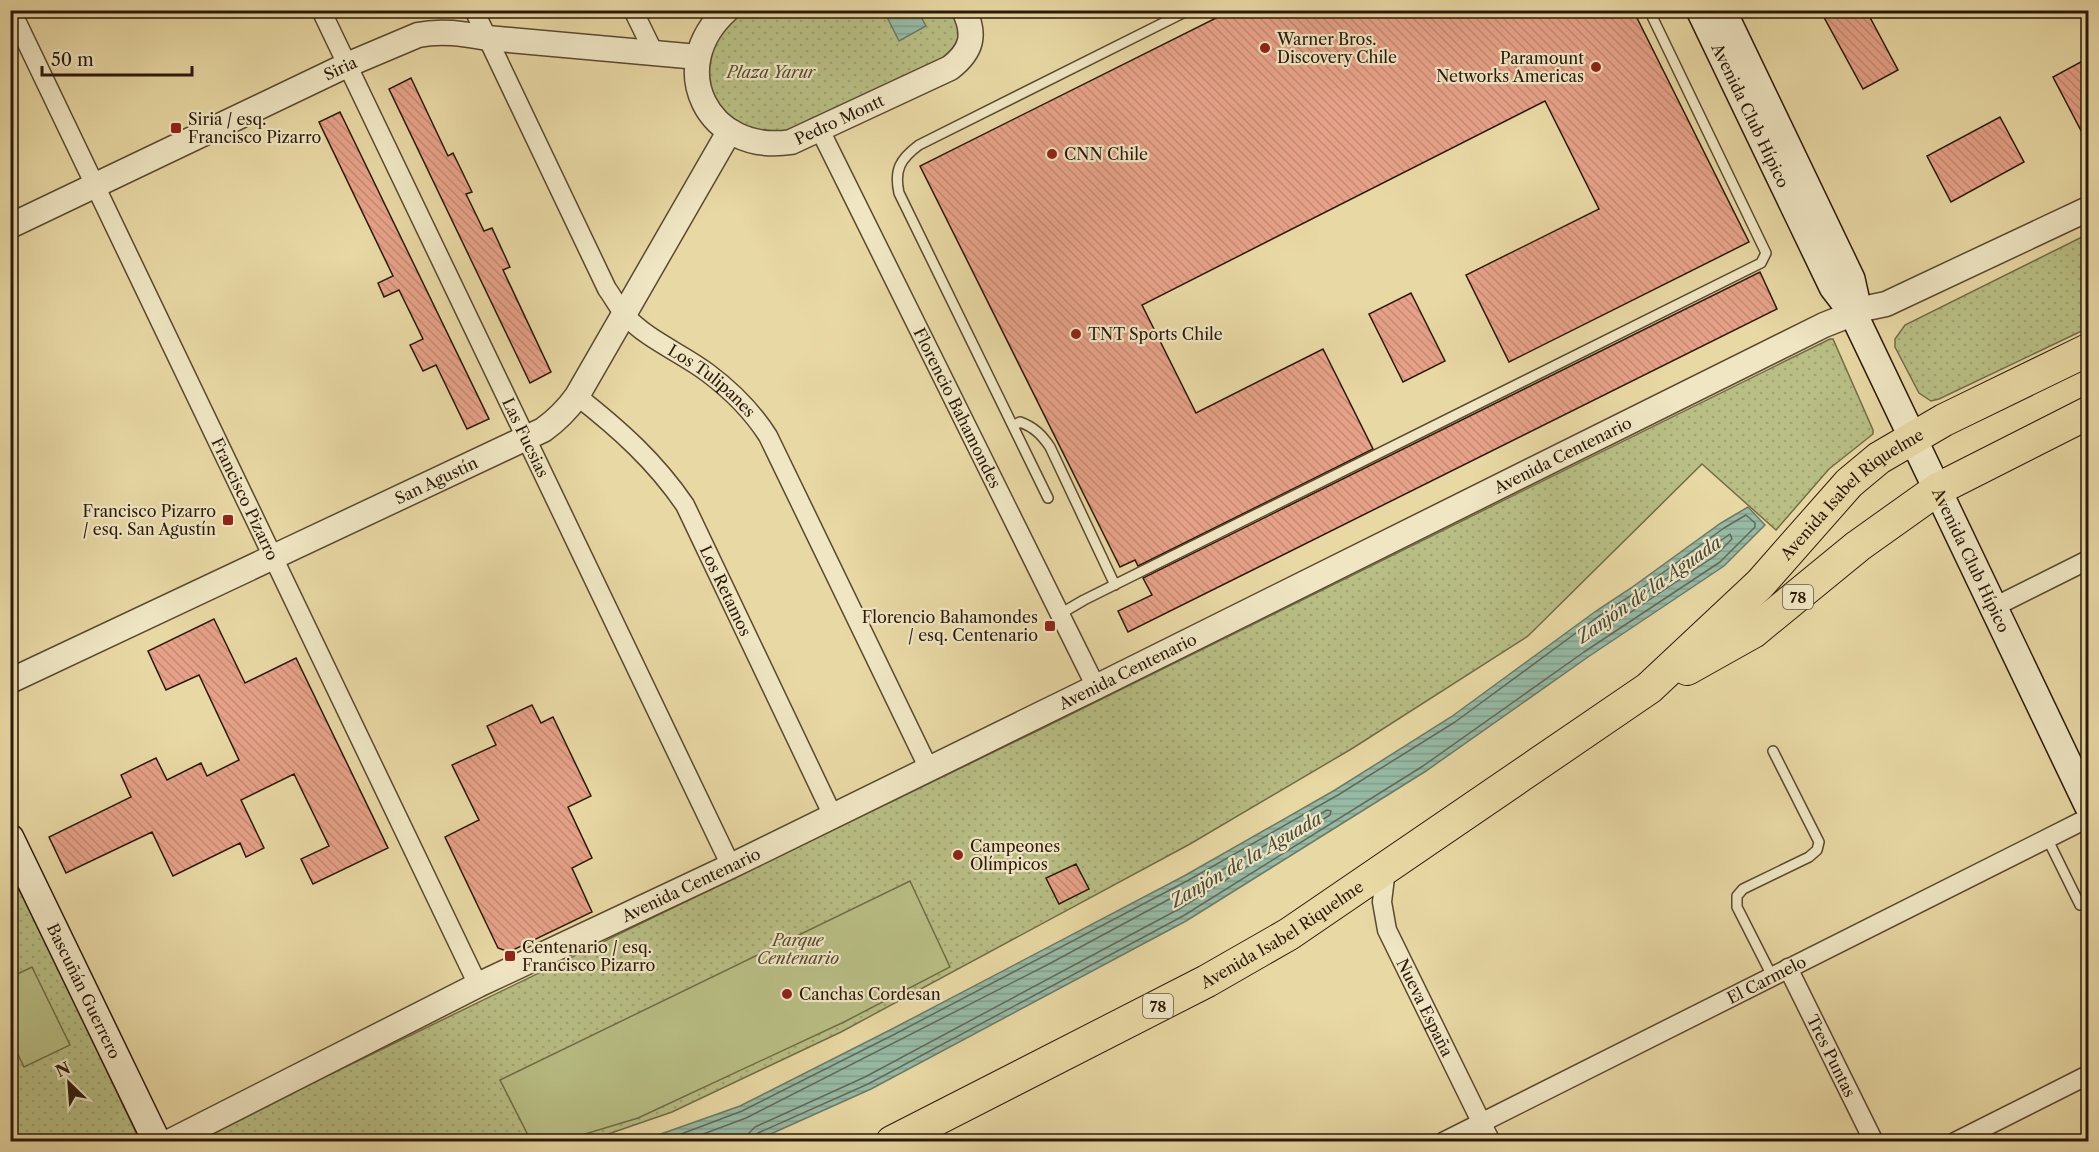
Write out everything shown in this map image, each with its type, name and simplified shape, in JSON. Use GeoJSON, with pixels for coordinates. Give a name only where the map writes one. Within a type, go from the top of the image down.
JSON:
{"type":"FeatureCollection","features":[{"type":"Feature","properties":{"kind":"highway","name":"Avenida Isabel Riquelme"},"geometry":{"type":"LineString","coordinates":[[1649,688],[1760,584],[1849,483],[1879,458],[1912,437],[2088,350]]}},
{"type":"Feature","properties":{"kind":"highway","name":"Avenida Isabel Riquelme"},"geometry":{"type":"LineString","coordinates":[[892,1142],[925,1134],[1243,962],[1386,869],[1649,688],[1753,632],[1858,546],[1938,489],[2088,413]]}},
{"type":"Feature","properties":{"kind":"main road","name":"Avenida Club Hípico"},"geometry":{"type":"LineString","coordinates":[[1700,10],[1777,149]]}},
{"type":"Feature","properties":{"kind":"main road","name":"Avenida Club Hípico"},"geometry":{"type":"LineString","coordinates":[[1722,10],[1833,287],[1853,313],[2088,805]]}},
{"type":"Feature","properties":{"kind":"main road","name":"Bascuñán Guerrero"},"geometry":{"type":"LineString","coordinates":[[11,843],[157,1142]]}},
{"type":"Feature","properties":{"kind":"street","name":"Las Fucsias"},"geometry":{"type":"LineString","coordinates":[[321,10],[731,866]]}},
{"type":"Feature","properties":{"kind":"street","name":"Los Tulipanes"},"geometry":{"type":"LineString","coordinates":[[474,10],[607,289],[625,315],[638,327],[691,360],[726,387],[750,411],[768,436],[929,769]]}},
{"type":"Feature","properties":{"kind":"street"},"geometry":{"type":"LineString","coordinates":[[633,10],[654,52]]}},
{"type":"Feature","properties":{"kind":"street","name":"Pedro Montt"},"geometry":{"type":"LineString","coordinates":[[727,10],[708,31],[698,57],[697,78],[702,98],[712,116],[729,132],[756,143],[774,145],[791,142],[820,130],[950,68],[967,50],[971,36],[972,29],[964,10]]}},
{"type":"Feature","properties":{"kind":"street","name":"Francisco Pizarro"},"geometry":{"type":"LineString","coordinates":[[12,18],[478,985]]}},
{"type":"Feature","properties":{"kind":"street","name":"Siria"},"geometry":{"type":"LineString","coordinates":[[10,226],[347,65],[404,40],[430,33],[454,32],[487,38],[698,57]]}},
{"type":"Feature","properties":{"kind":"street","name":"Florencio Bahamondes"},"geometry":{"type":"LineString","coordinates":[[820,130],[1096,687]]}},
{"type":"Feature","properties":{"kind":"street","name":"San Agustín"},"geometry":{"type":"LineString","coordinates":[[10,681],[543,430],[554,422],[577,396],[729,132]]}},
{"type":"Feature","properties":{"kind":"street","name":"Avenida Centenario"},"geometry":{"type":"LineString","coordinates":[[169,1142],[478,985],[731,866],[929,769],[1824,325],[1853,313],[1886,304],[2088,209]]}},
{"type":"Feature","properties":{"kind":"street","name":"Los Retamos"},"geometry":{"type":"LineString","coordinates":[[577,396],[643,453],[669,482],[685,505],[833,816]]}},
{"type":"Feature","properties":{"kind":"street"},"geometry":{"type":"LineString","coordinates":[[1994,607],[2088,560]]}},
{"type":"Feature","properties":{"kind":"street","name":"El Carmelo"},"geometry":{"type":"LineString","coordinates":[[1443,1142],[2088,818]]}},
{"type":"Feature","properties":{"kind":"street","name":"Nueva España"},"geometry":{"type":"LineString","coordinates":[[1386,869],[1382,902],[1388,930],[1491,1142]]}},
{"type":"Feature","properties":{"kind":"street","name":"Tres Puntas"},"geometry":{"type":"LineString","coordinates":[[1780,972],[1874,1142]]}},
{"type":"Feature","properties":{"kind":"street"},"geometry":{"type":"LineString","coordinates":[[1955,1142],[2088,1075]]}},
{"type":"Feature","properties":{"kind":"lane"},"geometry":{"type":"LineString","coordinates":[[1048,498],[899,194],[897,181],[899,165],[906,154],[919,145],[1189,10]]}},
{"type":"Feature","properties":{"kind":"lane"},"geometry":{"type":"LineString","coordinates":[[1060,614],[1761,262],[1766,253],[1649,10]]}},
{"type":"Feature","properties":{"kind":"lane"},"geometry":{"type":"LineString","coordinates":[[1013,426],[1020,422],[1028,424],[1040,432],[1050,447],[1115,585]]}},
{"type":"Feature","properties":{"kind":"lane"},"geometry":{"type":"LineString","coordinates":[[1773,751],[1819,842],[1816,850],[1809,857],[1743,889],[1737,896],[1737,908],[1780,972]]}},
{"type":"Feature","properties":{"kind":"lane"},"geometry":{"type":"LineString","coordinates":[[2047,838],[2080,905]]}},
{"type":"Feature","properties":{"kind":"green space","name":"Plaza Yarur"},"geometry":{"type":"Polygon","coordinates":[[[956,10],[959,27],[958,39],[939,62],[787,134],[756,133],[736,123],[720,108],[711,89],[708,68],[713,46],[726,27],[747,11],[956,10]]]}},
{"type":"Feature","properties":{"kind":"green space"},"geometry":{"type":"Polygon","coordinates":[[[2088,234],[2088,328],[1939,399],[1931,401],[1919,393],[1895,347],[1895,339],[1905,325],[2088,234]]]}},
{"type":"Feature","properties":{"kind":"green space","name":"Parque Centenario"},"geometry":{"type":"Polygon","coordinates":[[[1833,339],[1873,434],[1829,469],[1776,530],[1702,464],[1528,636],[1353,748],[1190,844],[841,1032],[672,1112],[588,1141],[191,1142],[1039,730],[1833,339]]]}},
{"type":"Feature","properties":{"kind":"green space"},"geometry":{"type":"Polygon","coordinates":[[[11,869],[140,1141],[11,1141],[11,869]]]}},
{"type":"Feature","properties":{"kind":"green space","name":"Canchas Cordesan"},"geometry":{"type":"Polygon","coordinates":[[[910,881],[950,967],[844,1022],[638,1118],[562,1141],[531,1141],[500,1080],[910,881]]]}},
{"type":"Feature","properties":{"kind":"green space"},"geometry":{"type":"Polygon","coordinates":[[[32,967],[70,1045],[24,1067],[11,1040],[11,977],[32,967]]]}},
{"type":"Feature","properties":{"kind":"water"},"geometry":{"type":"Polygon","coordinates":[[[884,11],[918,11],[926,26],[899,41],[884,11]]]}},
{"type":"Feature","properties":{"kind":"water","name":"Zanjón de la Aguada"},"geometry":{"type":"Polygon","coordinates":[[[1748,507],[1765,525],[1724,566],[1588,657],[1426,771],[1186,921],[871,1089],[755,1141],[641,1141],[740,1106],[1184,876],[1335,790],[1451,717],[1596,611],[1721,523],[1748,507]]]}},
{"type":"Feature","properties":{"kind":"building"},"geometry":{"type":"Polygon","coordinates":[[[1232,10],[1633,10],[1749,242],[1509,362],[1466,275],[1599,209],[1545,101],[1142,305],[1196,413],[1323,349],[1373,449],[1138,566],[1135,560],[1120,567],[920,166],[1232,10]]]}},
{"type":"Feature","properties":{"kind":"building"},"geometry":{"type":"Polygon","coordinates":[[[1820,10],[1866,10],[1898,70],[1863,89],[1820,10]]]}},
{"type":"Feature","properties":{"kind":"building"},"geometry":{"type":"Polygon","coordinates":[[[2088,58],[2088,144],[2053,77],[2088,58]]]}},
{"type":"Feature","properties":{"kind":"building"},"geometry":{"type":"Polygon","coordinates":[[[411,78],[448,156],[453,153],[472,192],[466,194],[484,231],[492,228],[510,267],[503,270],[551,372],[530,383],[389,89],[411,78]]]}},
{"type":"Feature","properties":{"kind":"building"},"geometry":{"type":"Polygon","coordinates":[[[340,112],[489,419],[467,429],[436,365],[423,371],[410,345],[423,339],[399,290],[384,297],[378,283],[393,276],[319,122],[340,112]]]}},
{"type":"Feature","properties":{"kind":"building"},"geometry":{"type":"Polygon","coordinates":[[[2000,117],[2024,162],[1951,202],[1927,156],[2000,117]]]}},
{"type":"Feature","properties":{"kind":"building"},"geometry":{"type":"Polygon","coordinates":[[[1760,272],[1777,309],[1128,632],[1118,611],[1152,595],[1143,578],[1760,272]]]}},
{"type":"Feature","properties":{"kind":"building"},"geometry":{"type":"Polygon","coordinates":[[[1411,293],[1445,361],[1403,382],[1369,314],[1411,293]]]}},
{"type":"Feature","properties":{"kind":"building"},"geometry":{"type":"Polygon","coordinates":[[[214,619],[245,683],[296,658],[388,848],[313,884],[301,859],[329,846],[294,774],[241,800],[264,848],[246,857],[240,843],[173,876],[152,832],[66,873],[49,837],[131,797],[121,775],[156,758],[167,780],[201,763],[207,776],[239,760],[199,675],[166,690],[148,651],[214,619]]]}},
{"type":"Feature","properties":{"kind":"building"},"geometry":{"type":"Polygon","coordinates":[[[532,705],[541,723],[553,717],[591,796],[568,807],[592,858],[572,868],[592,912],[509,952],[498,948],[445,837],[479,820],[452,765],[496,745],[487,726],[532,705]]]}},
{"type":"Feature","properties":{"kind":"building"},"geometry":{"type":"Polygon","coordinates":[[[1076,864],[1089,889],[1059,904],[1046,878],[1076,864]]]}},
{"type":"Feature","properties":{"kind":"place","name":"Warner Bros. Discovery Chile"},"geometry":{"type":"Point","coordinates":[1265,48]}},
{"type":"Feature","properties":{"kind":"place","name":"Paramount Networks Americas"},"geometry":{"type":"Point","coordinates":[1596,67]}},
{"type":"Feature","properties":{"kind":"place","name":"Siria / esq. Francisco Pizarro"},"geometry":{"type":"Point","coordinates":[176,128]}},
{"type":"Feature","properties":{"kind":"place","name":"CNN Chile"},"geometry":{"type":"Point","coordinates":[1052,154]}},
{"type":"Feature","properties":{"kind":"place","name":"TNT Sports Chile"},"geometry":{"type":"Point","coordinates":[1076,334]}},
{"type":"Feature","properties":{"kind":"place","name":"Francisco Pizarro / esq. San Agustín"},"geometry":{"type":"Point","coordinates":[228,520]}},
{"type":"Feature","properties":{"kind":"place","name":"Florencio Bahamondes / esq. Centenario"},"geometry":{"type":"Point","coordinates":[1050,626]}},
{"type":"Feature","properties":{"kind":"place","name":"Campeones Olímpicos"},"geometry":{"type":"Point","coordinates":[958,855]}},
{"type":"Feature","properties":{"kind":"place","name":"Centenario / esq. Francisco Pizarro"},"geometry":{"type":"Point","coordinates":[510,956]}},
{"type":"Feature","properties":{"kind":"place","name":"Canchas Cordesan"},"geometry":{"type":"Point","coordinates":[787,994]}}]}
